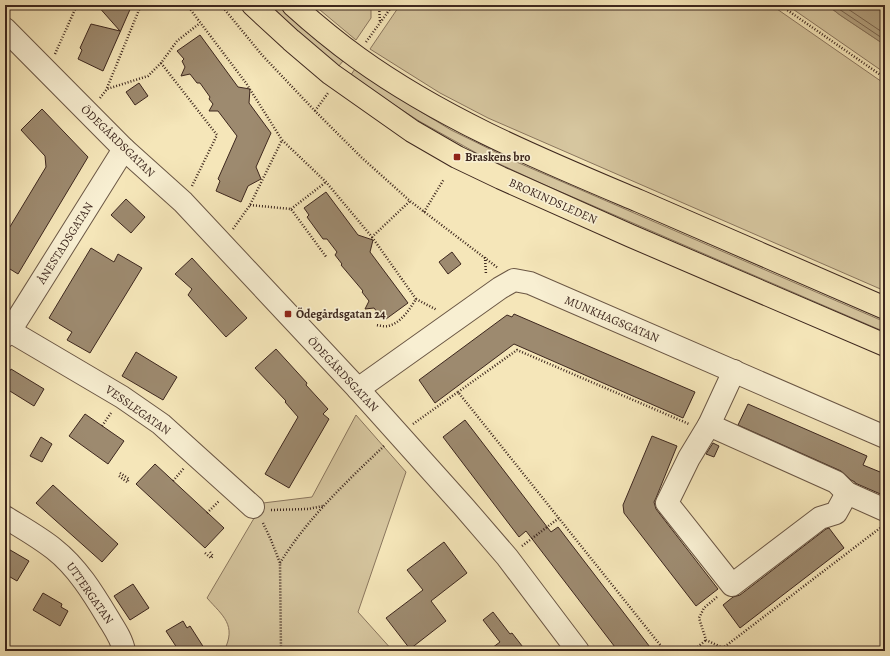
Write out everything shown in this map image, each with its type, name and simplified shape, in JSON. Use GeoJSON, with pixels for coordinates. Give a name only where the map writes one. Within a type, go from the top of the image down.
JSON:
{"type":"FeatureCollection","features":[{"type":"Feature","properties":{"kind":"main road","name":"BROKINDSLEDEN"},"geometry":{"type":"LineString","coordinates":[[253,5],[331,74],[412,130],[458,156],[501,178],[631,236],[885,345]]}},
{"type":"Feature","properties":{"kind":"main road"},"geometry":{"type":"LineString","coordinates":[[293,5],[358,58],[409,91],[475,128],[539,159],[885,308]]}},
{"type":"Feature","properties":{"kind":"street","name":"ÖDEGÅRDSGATAN"},"geometry":{"type":"LineString","coordinates":[[5,29],[124,149],[183,202],[358,389],[463,506],[506,557],[578,651]]}},
{"type":"Feature","properties":{"kind":"street","name":"ÅNESTADSGATAN"},"geometry":{"type":"LineString","coordinates":[[8,334],[124,149]]}},
{"type":"Feature","properties":{"kind":"street","name":"MUNKHAGSGATAN"},"geometry":{"type":"LineString","coordinates":[[358,389],[503,286],[514,280],[530,283],[885,437]]}},
{"type":"Feature","properties":{"kind":"street","name":"VESSLEGATAN"},"geometry":{"type":"LineString","coordinates":[[8,334],[122,397],[161,424],[253,507]]}},
{"type":"Feature","properties":{"kind":"street"},"geometry":{"type":"LineString","coordinates":[[734,371],[708,428],[689,458],[667,503],[732,585],[820,518],[836,513],[847,493]]}},
{"type":"Feature","properties":{"kind":"street"},"geometry":{"type":"LineString","coordinates":[[708,428],[836,482],[847,493],[885,510]]}},
{"type":"Feature","properties":{"kind":"street","name":"UTTERGATAN"},"geometry":{"type":"LineString","coordinates":[[5,517],[53,548],[74,568],[98,601],[119,637],[124,651]]}},
{"type":"Feature","properties":{"kind":"path"},"geometry":{"type":"LineString","coordinates":[[46,72],[77,5]]}},
{"type":"Feature","properties":{"kind":"path"},"geometry":{"type":"LineString","coordinates":[[89,114],[106,89],[141,5]]}},
{"type":"Feature","properties":{"kind":"path"},"geometry":{"type":"LineString","coordinates":[[187,5],[246,83],[282,140],[326,182],[372,237],[416,299],[439,312]]}},
{"type":"Feature","properties":{"kind":"path"},"geometry":{"type":"LineString","coordinates":[[221,5],[262,55],[315,111],[410,201],[485,258]]}},
{"type":"Feature","properties":{"kind":"path"},"geometry":{"type":"LineString","coordinates":[[379,5],[380,23]]}},
{"type":"Feature","properties":{"kind":"path"},"geometry":{"type":"LineString","coordinates":[[364,45],[393,5]]}},
{"type":"Feature","properties":{"kind":"path"},"geometry":{"type":"LineString","coordinates":[[780,5],[885,78]]}},
{"type":"Feature","properties":{"kind":"path"},"geometry":{"type":"LineString","coordinates":[[106,89],[148,76],[162,64],[177,41],[200,23]]}},
{"type":"Feature","properties":{"kind":"path"},"geometry":{"type":"LineString","coordinates":[[162,64],[217,136],[183,202]]}},
{"type":"Feature","properties":{"kind":"path"},"geometry":{"type":"LineString","coordinates":[[315,111],[330,91]]}},
{"type":"Feature","properties":{"kind":"path"},"geometry":{"type":"LineString","coordinates":[[222,243],[250,205],[282,140]]}},
{"type":"Feature","properties":{"kind":"path"},"geometry":{"type":"LineString","coordinates":[[424,212],[444,179]]}},
{"type":"Feature","properties":{"kind":"path"},"geometry":{"type":"LineString","coordinates":[[250,205],[291,209],[326,182]]}},
{"type":"Feature","properties":{"kind":"path"},"geometry":{"type":"LineString","coordinates":[[372,237],[410,201]]}},
{"type":"Feature","properties":{"kind":"path"},"geometry":{"type":"LineString","coordinates":[[291,209],[327,258]]}},
{"type":"Feature","properties":{"kind":"path"},"geometry":{"type":"LineString","coordinates":[[374,325],[387,327],[397,322],[416,299]]}},
{"type":"Feature","properties":{"kind":"path"},"geometry":{"type":"LineString","coordinates":[[280,563],[294,541],[324,506],[388,442],[517,350],[708,428]]}},
{"type":"Feature","properties":{"kind":"path"},"geometry":{"type":"LineString","coordinates":[[458,392],[665,651]]}},
{"type":"Feature","properties":{"kind":"path"},"geometry":{"type":"LineString","coordinates":[[253,507],[270,510],[289,510],[324,506]]}},
{"type":"Feature","properties":{"kind":"path"},"geometry":{"type":"LineString","coordinates":[[253,507],[271,540],[280,563],[280,650]]}},
{"type":"Feature","properties":{"kind":"path"},"geometry":{"type":"LineString","coordinates":[[506,557],[558,518]]}},
{"type":"Feature","properties":{"kind":"path"},"geometry":{"type":"LineString","coordinates":[[723,648],[885,524]]}},
{"type":"Feature","properties":{"kind":"path"},"geometry":{"type":"LineString","coordinates":[[205,553],[211,558],[213,556],[210,552]]}},
{"type":"Feature","properties":{"kind":"path"},"geometry":{"type":"LineString","coordinates":[[727,651],[706,640],[699,618],[704,608],[732,585]]}},
{"type":"Feature","properties":{"kind":"path"},"geometry":{"type":"LineString","coordinates":[[693,651],[706,640]]}},
{"type":"Feature","properties":{"kind":"path"},"geometry":{"type":"LineString","coordinates":[[883,651],[885,646]]}},
{"type":"Feature","properties":{"kind":"shaded area"},"geometry":{"type":"Polygon","coordinates":[[[268,5],[277,5],[343,61],[338,67],[268,5]]]}},
{"type":"Feature","properties":{"kind":"shaded area"},"geometry":{"type":"Polygon","coordinates":[[[314,5],[371,5],[371,18],[356,40],[314,5]]]}},
{"type":"Feature","properties":{"kind":"shaded area"},"geometry":{"type":"Polygon","coordinates":[[[400,5],[655,5],[685,7],[711,5],[753,5],[777,9],[885,84],[885,291],[488,118],[440,93],[370,49],[400,5]]]}},
{"type":"Feature","properties":{"kind":"shaded area"},"geometry":{"type":"Polygon","coordinates":[[[787,5],[827,5],[885,45],[885,73],[787,5]]]}},
{"type":"Feature","properties":{"kind":"shaded area"},"geometry":{"type":"Polygon","coordinates":[[[355,69],[451,130],[512,160],[885,322],[885,332],[545,185],[480,155],[419,121],[350,76],[355,69]]]}},
{"type":"Feature","properties":{"kind":"shaded area"},"geometry":{"type":"Polygon","coordinates":[[[356,415],[406,472],[358,612],[393,651],[224,651],[228,642],[229,628],[223,616],[207,598],[263,503],[312,497],[356,415]]]}},
{"type":"Feature","properties":{"kind":"water"},"geometry":{"type":"Polygon","coordinates":[[[827,5],[885,5],[885,45],[840,15],[827,5]]]}},
{"type":"Feature","properties":{"kind":"building"},"geometry":{"type":"Polygon","coordinates":[[[97,5],[132,5],[103,71],[78,59],[82,50],[80,48],[91,24],[120,31],[97,5]]]}},
{"type":"Feature","properties":{"kind":"building"},"geometry":{"type":"Polygon","coordinates":[[[200,35],[238,87],[250,89],[249,103],[271,133],[256,167],[261,179],[248,186],[241,202],[216,191],[220,181],[218,179],[237,136],[218,111],[209,111],[213,104],[200,83],[197,83],[190,74],[181,76],[185,67],[182,61],[184,59],[177,51],[200,35]]]}},
{"type":"Feature","properties":{"kind":"building"},"geometry":{"type":"Polygon","coordinates":[[[139,83],[148,96],[135,105],[126,92],[139,83]]]}},
{"type":"Feature","properties":{"kind":"building"},"geometry":{"type":"Polygon","coordinates":[[[42,109],[88,157],[18,274],[5,266],[5,235],[46,167],[45,156],[21,130],[42,109]]]}},
{"type":"Feature","properties":{"kind":"building"},"geometry":{"type":"Polygon","coordinates":[[[326,192],[358,235],[373,240],[370,252],[408,303],[386,319],[381,312],[378,313],[374,308],[365,309],[369,301],[362,292],[363,291],[341,265],[342,264],[335,255],[337,252],[327,239],[323,239],[307,217],[309,215],[304,208],[326,192]]]}},
{"type":"Feature","properties":{"kind":"building"},"geometry":{"type":"Polygon","coordinates":[[[126,199],[145,217],[131,233],[111,215],[126,199]]]}},
{"type":"Feature","properties":{"kind":"building"},"geometry":{"type":"Polygon","coordinates":[[[91,248],[114,262],[118,254],[142,268],[90,353],[67,340],[72,332],[49,318],[91,248]]]}},
{"type":"Feature","properties":{"kind":"building"},"geometry":{"type":"Polygon","coordinates":[[[452,252],[461,264],[448,274],[439,262],[452,252]]]}},
{"type":"Feature","properties":{"kind":"building"},"geometry":{"type":"Polygon","coordinates":[[[192,258],[247,318],[226,337],[188,295],[192,289],[175,274],[192,258]]]}},
{"type":"Feature","properties":{"kind":"building"},"geometry":{"type":"Polygon","coordinates":[[[514,314],[695,392],[683,418],[514,344],[435,403],[419,380],[507,315],[512,317],[514,314]]]}},
{"type":"Feature","properties":{"kind":"building"},"geometry":{"type":"Polygon","coordinates":[[[276,349],[328,409],[323,414],[329,419],[289,488],[265,474],[298,417],[285,402],[286,401],[255,368],[276,349]]]}},
{"type":"Feature","properties":{"kind":"building"},"geometry":{"type":"Polygon","coordinates":[[[136,352],[177,377],[163,400],[122,376],[136,352]]]}},
{"type":"Feature","properties":{"kind":"building"},"geometry":{"type":"Polygon","coordinates":[[[11,369],[44,389],[34,406],[5,388],[5,379],[11,369]]]}},
{"type":"Feature","properties":{"kind":"building"},"geometry":{"type":"Polygon","coordinates":[[[748,404],[867,456],[863,465],[885,474],[885,496],[855,483],[841,471],[738,425],[748,404]]]}},
{"type":"Feature","properties":{"kind":"building"},"geometry":{"type":"Polygon","coordinates":[[[85,414],[124,441],[108,464],[69,436],[85,414]]]}},
{"type":"Feature","properties":{"kind":"building"},"geometry":{"type":"Polygon","coordinates":[[[465,420],[551,532],[558,527],[653,651],[618,651],[526,531],[519,537],[443,437],[465,420]]]}},
{"type":"Feature","properties":{"kind":"building"},"geometry":{"type":"Polygon","coordinates":[[[652,436],[677,446],[654,502],[656,509],[718,589],[696,606],[624,513],[623,505],[652,436]]]}},
{"type":"Feature","properties":{"kind":"building"},"geometry":{"type":"Polygon","coordinates":[[[41,437],[52,444],[42,462],[30,456],[41,437]]]}},
{"type":"Feature","properties":{"kind":"building"},"geometry":{"type":"Polygon","coordinates":[[[713,443],[719,446],[714,457],[706,454],[713,443]]]}},
{"type":"Feature","properties":{"kind":"building"},"geometry":{"type":"Polygon","coordinates":[[[155,464],[224,528],[205,548],[136,484],[155,464]]]}},
{"type":"Feature","properties":{"kind":"building"},"geometry":{"type":"Polygon","coordinates":[[[53,485],[118,544],[102,562],[36,503],[53,485]]]}},
{"type":"Feature","properties":{"kind":"building"},"geometry":{"type":"Polygon","coordinates":[[[829,528],[844,548],[740,628],[723,605],[733,597],[740,595],[829,528]]]}},
{"type":"Feature","properties":{"kind":"building"},"geometry":{"type":"Polygon","coordinates":[[[444,542],[467,573],[431,601],[446,621],[410,649],[386,618],[423,590],[407,570],[444,542]]]}},
{"type":"Feature","properties":{"kind":"building"},"geometry":{"type":"Polygon","coordinates":[[[5,547],[29,561],[17,581],[5,574],[5,547]]]}},
{"type":"Feature","properties":{"kind":"building"},"geometry":{"type":"Polygon","coordinates":[[[133,584],[149,608],[130,620],[114,596],[133,584]]]}},
{"type":"Feature","properties":{"kind":"building"},"geometry":{"type":"Polygon","coordinates":[[[43,593],[62,604],[61,607],[68,611],[60,626],[33,610],[43,593]]]}},
{"type":"Feature","properties":{"kind":"building"},"geometry":{"type":"Polygon","coordinates":[[[493,612],[510,634],[512,633],[526,651],[488,651],[500,642],[483,620],[493,612]]]}},
{"type":"Feature","properties":{"kind":"building"},"geometry":{"type":"Polygon","coordinates":[[[183,621],[187,628],[190,626],[206,651],[179,651],[166,631],[183,621]]]}},
{"type":"Feature","properties":{"kind":"place","name":"Braskens bro"},"geometry":{"type":"Point","coordinates":[457,157]}},
{"type":"Feature","properties":{"kind":"place","name":"Ödegårdsgatan 24"},"geometry":{"type":"Point","coordinates":[288,314]}}]}
